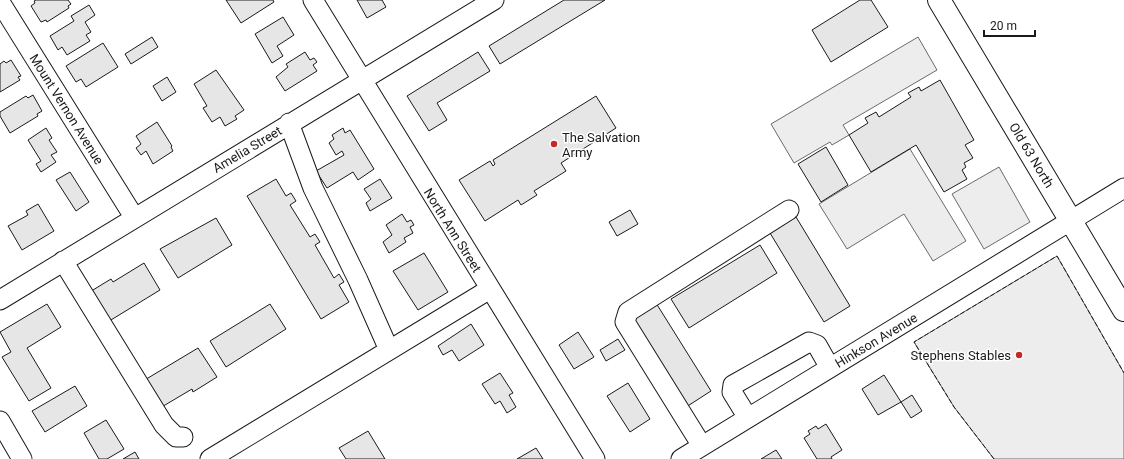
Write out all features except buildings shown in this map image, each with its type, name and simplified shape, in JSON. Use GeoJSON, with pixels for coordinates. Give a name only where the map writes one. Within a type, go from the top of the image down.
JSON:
{"type":"FeatureCollection","features":[{"type":"Feature","properties":{"kind":"main road","name":"Old 63 North"},"geometry":{"type":"LineString","coordinates":[[939,0],[1124,310]]}},
{"type":"Feature","properties":{"kind":"street","name":"North Ann Street"},"geometry":{"type":"LineString","coordinates":[[313,0],[595,459]]}},
{"type":"Feature","properties":{"kind":"street","name":"Amelia Street"},"geometry":{"type":"LineString","coordinates":[[0,300],[361,79],[494,0]]}},
{"type":"Feature","properties":{"kind":"street","name":"Mount Vernon Avenue"},"geometry":{"type":"LineString","coordinates":[[0,2],[134,217]]}},
{"type":"Feature","properties":{"kind":"street"},"geometry":{"type":"LineString","coordinates":[[289,123],[313,188],[358,280],[389,350]]}},
{"type":"Feature","properties":{"kind":"street","name":"Hinkson Avenue"},"geometry":{"type":"LineString","coordinates":[[681,459],[1124,188]]}},
{"type":"Feature","properties":{"kind":"street"},"geometry":{"type":"LineString","coordinates":[[702,446],[626,322],[628,312],[790,210]]}},
{"type":"Feature","properties":{"kind":"street"},"geometry":{"type":"LineString","coordinates":[[63,261],[164,425],[176,437],[183,437]]}},
{"type":"Feature","properties":{"kind":"street"},"geometry":{"type":"LineString","coordinates":[[210,459],[490,289]]}},
{"type":"Feature","properties":{"kind":"street"},"geometry":{"type":"LineString","coordinates":[[748,418],[732,392],[733,385],[809,342],[817,345],[830,368]]}},
{"type":"Feature","properties":{"kind":"street"},"geometry":{"type":"LineString","coordinates":[[0,421],[22,459]]}},
{"type":"Feature","properties":{"kind":"shaded area"},"geometry":{"type":"Polygon","coordinates":[[[918,37],[937,70],[843,125],[849,135],[832,145],[830,142],[794,163],[771,124],[918,37]]]}},
{"type":"Feature","properties":{"kind":"shaded area"},"geometry":{"type":"Polygon","coordinates":[[[910,149],[966,241],[933,261],[904,214],[847,249],[819,204],[910,149]]]}},
{"type":"Feature","properties":{"kind":"shaded area"},"geometry":{"type":"Polygon","coordinates":[[[999,167],[1030,222],[984,249],[952,194],[999,167]]]}},
{"type":"Feature","properties":{"kind":"shaded area","name":"Stephens Stables"},"geometry":{"type":"Polygon","coordinates":[[[1057,256],[1124,373],[1124,459],[994,459],[954,407],[914,342],[1057,256]]]}},
{"type":"Feature","properties":{"kind":"fence"},"geometry":{"type":"LineString","coordinates":[[994,459],[954,407],[914,342],[1057,256],[1124,373]]}},
{"type":"Feature","properties":{"kind":"place","name":"The Salvation Army"},"geometry":{"type":"Point","coordinates":[554,144]}},
{"type":"Feature","properties":{"kind":"place","name":"Stephens Stables"},"geometry":{"type":"Point","coordinates":[1019,355]}}]}
